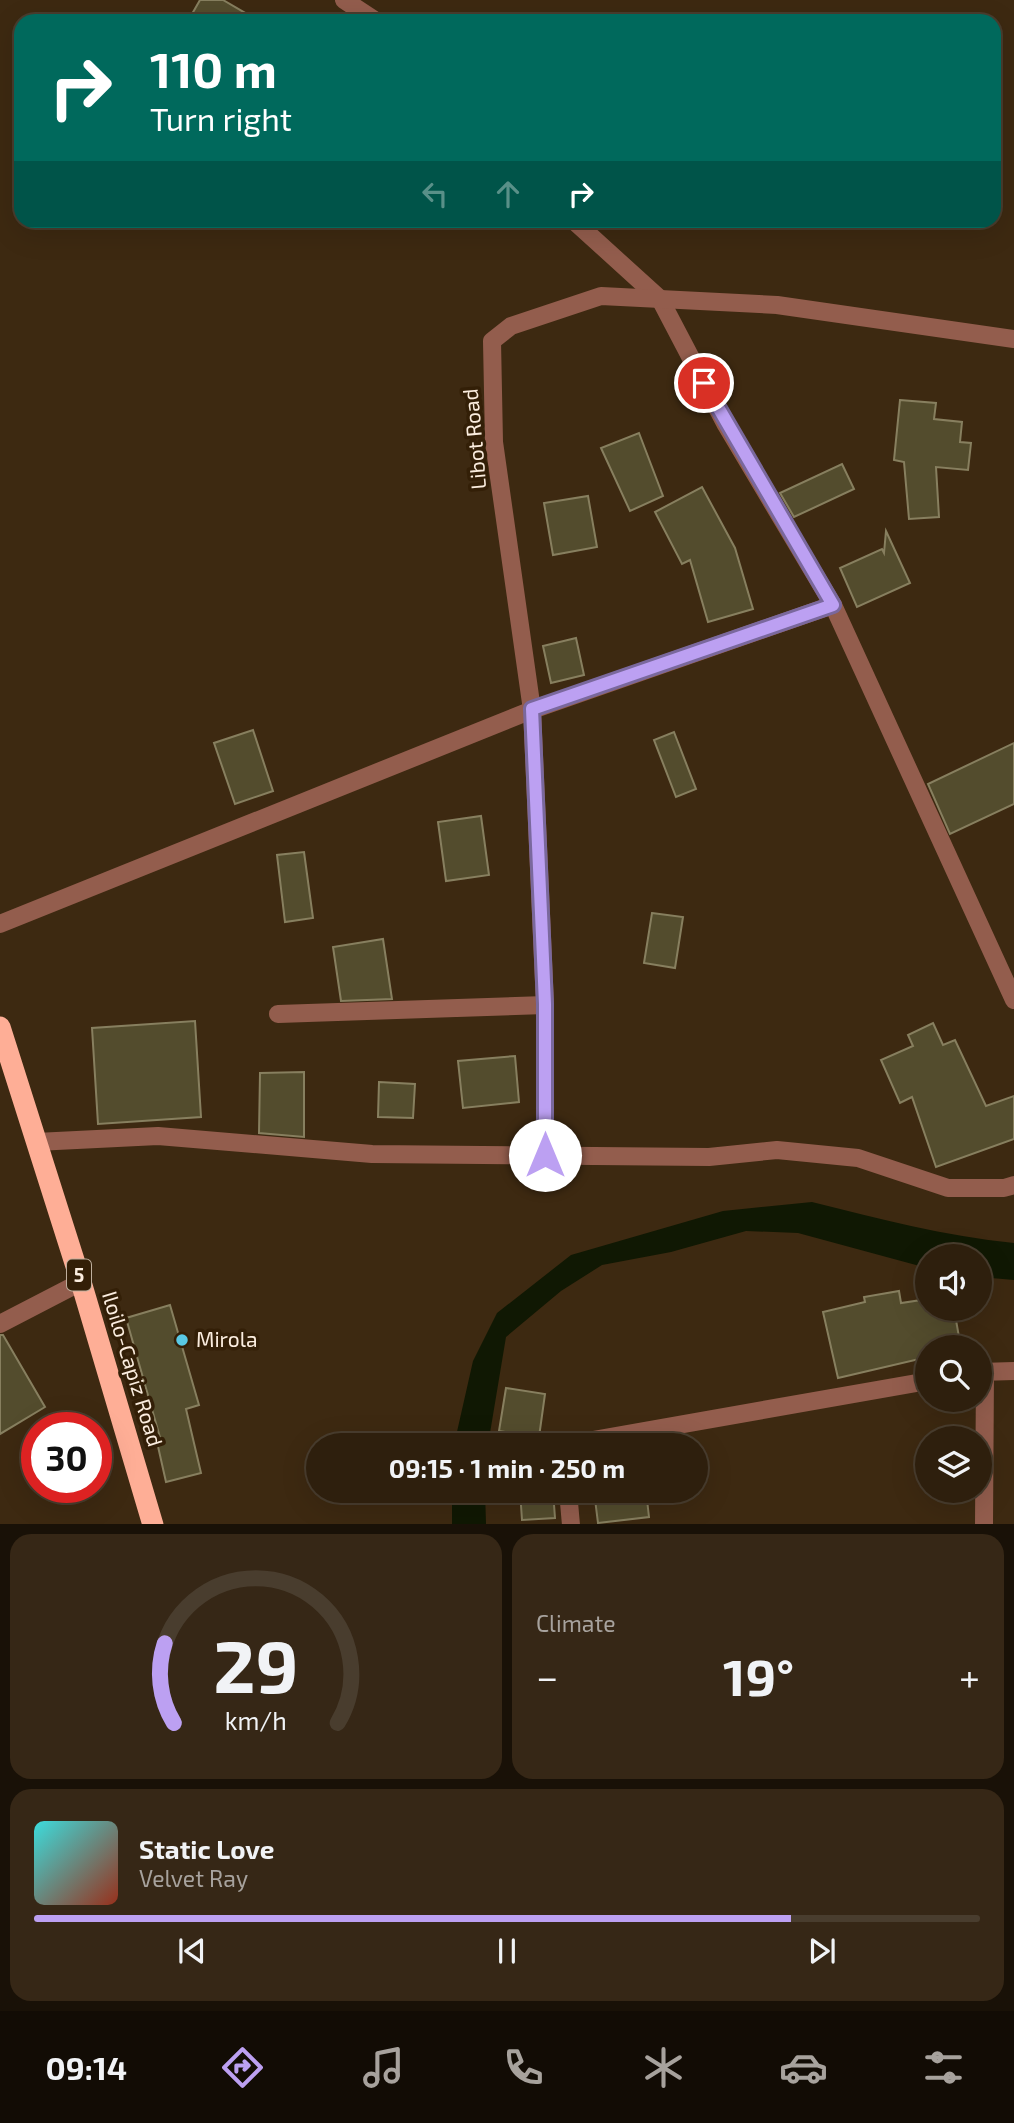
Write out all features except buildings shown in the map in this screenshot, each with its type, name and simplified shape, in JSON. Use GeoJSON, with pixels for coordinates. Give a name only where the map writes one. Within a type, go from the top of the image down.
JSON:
{"type":"FeatureCollection","features":[{"type":"Feature","properties":{"kind":"highway","name":"Iloilo-Capiz Road"},"geometry":{"type":"LineString","coordinates":[[0,1027],[81,1282],[153,1524]]}},
{"type":"Feature","properties":{"kind":"street"},"geometry":{"type":"LineString","coordinates":[[344,0],[365,14]]}},
{"type":"Feature","properties":{"kind":"street"},"geometry":{"type":"LineString","coordinates":[[582,228],[660,299],[726,425],[833,605],[1014,1000]]}},
{"type":"Feature","properties":{"kind":"street","name":"Libot Road"},"geometry":{"type":"LineString","coordinates":[[532,709],[494,442],[492,341],[511,326],[601,296],[660,299]]}},
{"type":"Feature","properties":{"kind":"street"},"geometry":{"type":"LineString","coordinates":[[660,299],[777,305],[1014,339]]}},
{"type":"Feature","properties":{"kind":"street"},"geometry":{"type":"LineString","coordinates":[[0,924],[532,709],[833,605]]}},
{"type":"Feature","properties":{"kind":"street"},"geometry":{"type":"LineString","coordinates":[[532,709],[545,1004],[545,1155]]}},
{"type":"Feature","properties":{"kind":"street"},"geometry":{"type":"LineString","coordinates":[[278,1014],[545,1004]]}},
{"type":"Feature","properties":{"kind":"street"},"geometry":{"type":"LineString","coordinates":[[36,1142],[158,1136],[372,1154],[709,1157],[777,1150],[858,1158],[948,1188],[1004,1188],[1014,1185]]}},
{"type":"Feature","properties":{"kind":"street"},"geometry":{"type":"LineString","coordinates":[[0,1324],[81,1282]]}},
{"type":"Feature","properties":{"kind":"street"},"geometry":{"type":"LineString","coordinates":[[992,1372],[1014,1371]]}},
{"type":"Feature","properties":{"kind":"street"},"geometry":{"type":"LineString","coordinates":[[633,1433],[915,1383]]}},
{"type":"Feature","properties":{"kind":"street"},"geometry":{"type":"LineString","coordinates":[[983,1412],[984,1524]]}},
{"type":"Feature","properties":{"kind":"street"},"geometry":{"type":"LineString","coordinates":[[569,1503],[571,1524]]}},
{"type":"Feature","properties":{"kind":"shaded area"},"geometry":{"type":"Polygon","coordinates":[[[812,1202],[887,1221],[1014,1243],[1014,1280],[992,1278],[992,1244],[915,1244],[915,1265],[798,1233],[746,1231],[671,1252],[602,1265],[561,1291],[506,1337],[490,1433],[457,1433],[473,1361],[497,1313],[571,1255],[723,1211],[812,1202]]]}},
{"type":"Feature","properties":{"kind":"shaded area"},"geometry":{"type":"Polygon","coordinates":[[[452,1503],[485,1503],[486,1524],[452,1524],[452,1503]]]}},
{"type":"Feature","properties":{"kind":"place","name":"Mirola"},"geometry":{"type":"Point","coordinates":[182,1340]}},
{"type":"Feature","properties":{"kind":"route"},"geometry":{"type":"LineString","coordinates":[[545,1155],[545,1004],[532,709],[833,605],[704,383]]}}]}
